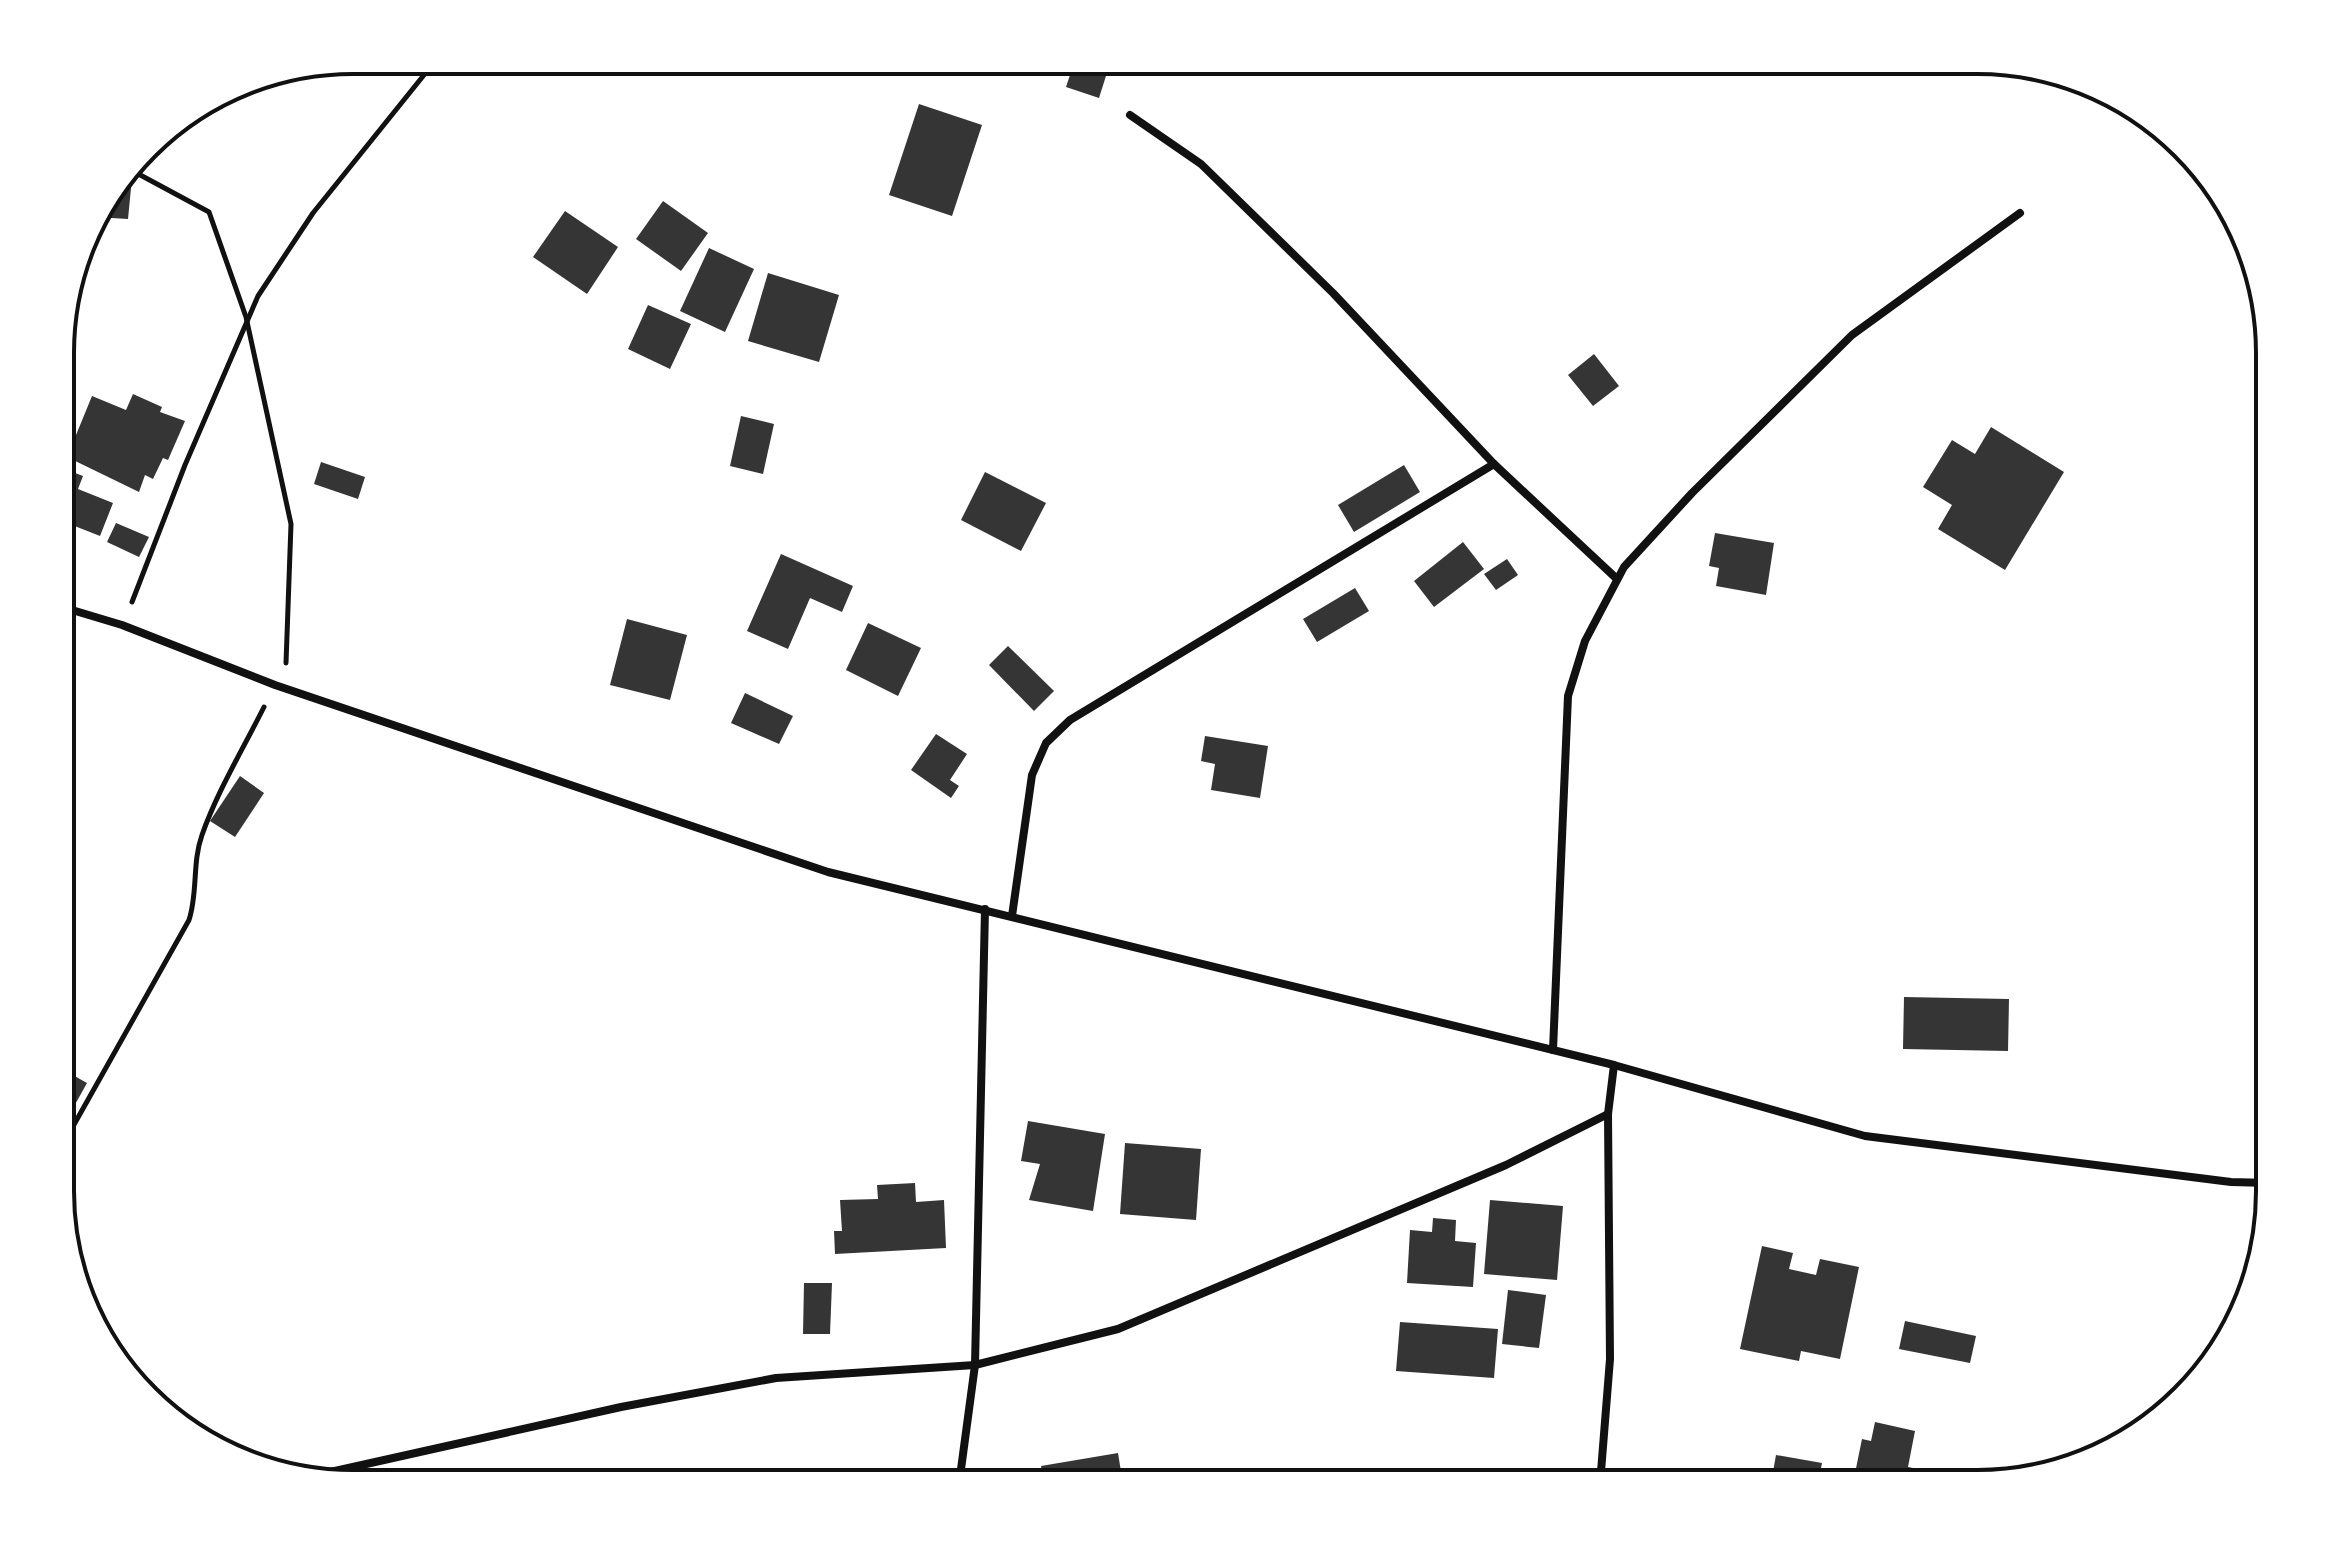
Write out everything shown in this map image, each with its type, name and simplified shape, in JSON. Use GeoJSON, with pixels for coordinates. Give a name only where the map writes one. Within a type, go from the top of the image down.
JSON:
{"type":"FeatureCollection","features":[{"type":"Feature","properties":{"kind":"street"},"geometry":{"type":"LineString","coordinates":[[1130,115],[1201,164],[1333,293],[1494,464],[1617,579]]}},
{"type":"Feature","properties":{"kind":"street"},"geometry":{"type":"LineString","coordinates":[[1553,1050],[1568,696],[1585,641],[1617,579],[1624,567],[1692,493],[1852,335],[2020,213]]}},
{"type":"Feature","properties":{"kind":"street"},"geometry":{"type":"LineString","coordinates":[[1012,916],[1032,775],[1046,743],[1070,720],[1494,464]]}},
{"type":"Feature","properties":{"kind":"street"},"geometry":{"type":"LineString","coordinates":[[74,611],[122,625],[275,685],[828,872],[1614,1065],[1865,1136],[2255,1183]]}},
{"type":"Feature","properties":{"kind":"street"},"geometry":{"type":"LineString","coordinates":[[961,1470],[975,1365],[985,909]]}},
{"type":"Feature","properties":{"kind":"street"},"geometry":{"type":"LineString","coordinates":[[1601,1469],[1610,1359],[1608,1114],[1614,1065]]}},
{"type":"Feature","properties":{"kind":"street"},"geometry":{"type":"LineString","coordinates":[[342,1469],[621,1407],[776,1378],[975,1365],[1118,1329],[1506,1165],[1608,1114]]}},
{"type":"Feature","properties":{"kind":"path"},"geometry":{"type":"LineString","coordinates":[[122,625],[246,317],[313,213],[424,75]]}},
{"type":"Feature","properties":{"kind":"path"},"geometry":{"type":"LineString","coordinates":[[139,174],[209,212],[246,317],[291,524],[285,688]]}},
{"type":"Feature","properties":{"kind":"path"},"geometry":{"type":"LineString","coordinates":[[74,1125],[189,920],[194,903],[201,836],[275,685]]}},
{"type":"Feature","properties":{"kind":"building"},"geometry":{"type":"Polygon","coordinates":[[[1070,75],[1106,75],[1099,98],[1066,87],[1070,75]]]}},
{"type":"Feature","properties":{"kind":"building"},"geometry":{"type":"Polygon","coordinates":[[[919,104],[982,125],[952,216],[889,195],[919,104]]]}},
{"type":"Feature","properties":{"kind":"building"},"geometry":{"type":"Polygon","coordinates":[[[131,184],[128,219],[110,218],[131,184]]]}},
{"type":"Feature","properties":{"kind":"building"},"geometry":{"type":"Polygon","coordinates":[[[663,201],[708,233],[681,271],[636,239],[663,201]]]}},
{"type":"Feature","properties":{"kind":"building"},"geometry":{"type":"Polygon","coordinates":[[[565,211],[618,247],[587,294],[533,257],[565,211]]]}},
{"type":"Feature","properties":{"kind":"building"},"geometry":{"type":"Polygon","coordinates":[[[709,248],[754,269],[725,332],[680,311],[709,248]]]}},
{"type":"Feature","properties":{"kind":"building"},"geometry":{"type":"Polygon","coordinates":[[[768,273],[839,295],[819,362],[748,341],[768,273]]]}},
{"type":"Feature","properties":{"kind":"building"},"geometry":{"type":"Polygon","coordinates":[[[648,305],[691,324],[670,369],[628,349],[648,305]]]}},
{"type":"Feature","properties":{"kind":"building"},"geometry":{"type":"Polygon","coordinates":[[[1594,354],[1619,386],[1593,406],[1568,375],[1594,354]]]}},
{"type":"Feature","properties":{"kind":"building"},"geometry":{"type":"Polygon","coordinates":[[[133,394],[162,407],[160,412],[185,421],[168,460],[163,458],[153,479],[145,475],[139,492],[74,460],[74,440],[92,396],[126,410],[133,394]]]}},
{"type":"Feature","properties":{"kind":"building"},"geometry":{"type":"Polygon","coordinates":[[[741,416],[774,424],[763,474],[730,466],[741,416]]]}},
{"type":"Feature","properties":{"kind":"building"},"geometry":{"type":"Polygon","coordinates":[[[1991,427],[2064,472],[2005,570],[1938,529],[1952,505],[1923,487],[1952,440],[1975,454],[1991,427]]]}},
{"type":"Feature","properties":{"kind":"building"},"geometry":{"type":"Polygon","coordinates":[[[321,462],[365,477],[358,499],[314,484],[321,462]]]}},
{"type":"Feature","properties":{"kind":"building"},"geometry":{"type":"Polygon","coordinates":[[[1404,465],[1420,492],[1354,532],[1338,505],[1404,465]]]}},
{"type":"Feature","properties":{"kind":"building"},"geometry":{"type":"Polygon","coordinates":[[[985,472],[1046,503],[1021,551],[961,520],[985,472]]]}},
{"type":"Feature","properties":{"kind":"building"},"geometry":{"type":"Polygon","coordinates":[[[74,473],[83,476],[78,489],[113,503],[100,536],[74,526],[74,473]]]}},
{"type":"Feature","properties":{"kind":"building"},"geometry":{"type":"Polygon","coordinates":[[[116,523],[149,537],[139,557],[107,542],[116,523]]]}},
{"type":"Feature","properties":{"kind":"building"},"geometry":{"type":"Polygon","coordinates":[[[1715,533],[1774,543],[1766,595],[1716,586],[1719,568],[1709,566],[1715,533]]]}},
{"type":"Feature","properties":{"kind":"building"},"geometry":{"type":"Polygon","coordinates":[[[1463,542],[1484,569],[1434,607],[1414,581],[1463,542]]]}},
{"type":"Feature","properties":{"kind":"building"},"geometry":{"type":"Polygon","coordinates":[[[781,554],[853,586],[842,612],[810,598],[788,649],[747,631],[781,554]]]}},
{"type":"Feature","properties":{"kind":"building"},"geometry":{"type":"Polygon","coordinates":[[[1507,559],[1518,575],[1496,590],[1484,574],[1507,559]]]}},
{"type":"Feature","properties":{"kind":"building"},"geometry":{"type":"Polygon","coordinates":[[[1355,588],[1369,611],[1317,642],[1303,619],[1355,588]]]}},
{"type":"Feature","properties":{"kind":"building"},"geometry":{"type":"Polygon","coordinates":[[[627,619],[687,635],[670,700],[610,685],[627,619]]]}},
{"type":"Feature","properties":{"kind":"building"},"geometry":{"type":"Polygon","coordinates":[[[868,623],[921,648],[898,696],[846,670],[868,623]]]}},
{"type":"Feature","properties":{"kind":"building"},"geometry":{"type":"Polygon","coordinates":[[[1008,646],[1054,691],[1034,711],[989,665],[1008,646]]]}},
{"type":"Feature","properties":{"kind":"building"},"geometry":{"type":"Polygon","coordinates":[[[745,693],[793,716],[779,744],[731,723],[745,693]]]}},
{"type":"Feature","properties":{"kind":"building"},"geometry":{"type":"Polygon","coordinates":[[[936,734],[967,754],[950,780],[959,786],[951,798],[911,770],[936,734]]]}},
{"type":"Feature","properties":{"kind":"building"},"geometry":{"type":"Polygon","coordinates":[[[1205,736],[1268,746],[1260,798],[1211,790],[1215,764],[1201,761],[1205,736]]]}},
{"type":"Feature","properties":{"kind":"building"},"geometry":{"type":"Polygon","coordinates":[[[240,776],[264,793],[235,837],[210,821],[240,776]]]}},
{"type":"Feature","properties":{"kind":"building"},"geometry":{"type":"Polygon","coordinates":[[[1904,997],[2009,999],[2008,1051],[1903,1049],[1904,997]]]}},
{"type":"Feature","properties":{"kind":"building"},"geometry":{"type":"Polygon","coordinates":[[[74,1076],[87,1083],[74,1106],[74,1076]]]}},
{"type":"Feature","properties":{"kind":"building"},"geometry":{"type":"Polygon","coordinates":[[[1028,1121],[1105,1134],[1093,1211],[1029,1200],[1040,1164],[1021,1161],[1028,1121]]]}},
{"type":"Feature","properties":{"kind":"building"},"geometry":{"type":"Polygon","coordinates":[[[1125,1143],[1201,1149],[1196,1220],[1120,1214],[1125,1143]]]}},
{"type":"Feature","properties":{"kind":"building"},"geometry":{"type":"Polygon","coordinates":[[[915,1183],[916,1202],[944,1200],[946,1248],[835,1254],[834,1231],[842,1231],[840,1200],[878,1199],[877,1185],[915,1183]]]}},
{"type":"Feature","properties":{"kind":"building"},"geometry":{"type":"Polygon","coordinates":[[[1490,1200],[1563,1206],[1557,1280],[1484,1274],[1490,1200]]]}},
{"type":"Feature","properties":{"kind":"building"},"geometry":{"type":"Polygon","coordinates":[[[1433,1218],[1456,1220],[1455,1241],[1476,1243],[1473,1287],[1407,1283],[1410,1230],[1432,1232],[1433,1218]]]}},
{"type":"Feature","properties":{"kind":"building"},"geometry":{"type":"Polygon","coordinates":[[[1762,1246],[1793,1253],[1789,1269],[1816,1275],[1820,1259],[1859,1267],[1840,1359],[1801,1351],[1799,1361],[1740,1349],[1762,1246]]]}},
{"type":"Feature","properties":{"kind":"building"},"geometry":{"type":"Polygon","coordinates":[[[804,1283],[832,1283],[830,1334],[803,1334],[804,1283]]]}},
{"type":"Feature","properties":{"kind":"building"},"geometry":{"type":"Polygon","coordinates":[[[1508,1290],[1546,1295],[1539,1348],[1502,1344],[1508,1290]]]}},
{"type":"Feature","properties":{"kind":"building"},"geometry":{"type":"Polygon","coordinates":[[[1905,1321],[1976,1336],[1970,1363],[1899,1349],[1905,1321]]]}},
{"type":"Feature","properties":{"kind":"building"},"geometry":{"type":"Polygon","coordinates":[[[1400,1322],[1498,1329],[1494,1378],[1396,1371],[1400,1322]]]}},
{"type":"Feature","properties":{"kind":"building"},"geometry":{"type":"Polygon","coordinates":[[[1875,1422],[1915,1431],[1908,1467],[1918,1469],[1856,1469],[1862,1439],[1871,1441],[1875,1422]]]}},
{"type":"Feature","properties":{"kind":"building"},"geometry":{"type":"Polygon","coordinates":[[[1118,1453],[1121,1470],[1042,1470],[1041,1466],[1118,1453]]]}},
{"type":"Feature","properties":{"kind":"building"},"geometry":{"type":"Polygon","coordinates":[[[1776,1455],[1822,1463],[1821,1469],[1773,1469],[1776,1455]]]}}]}
